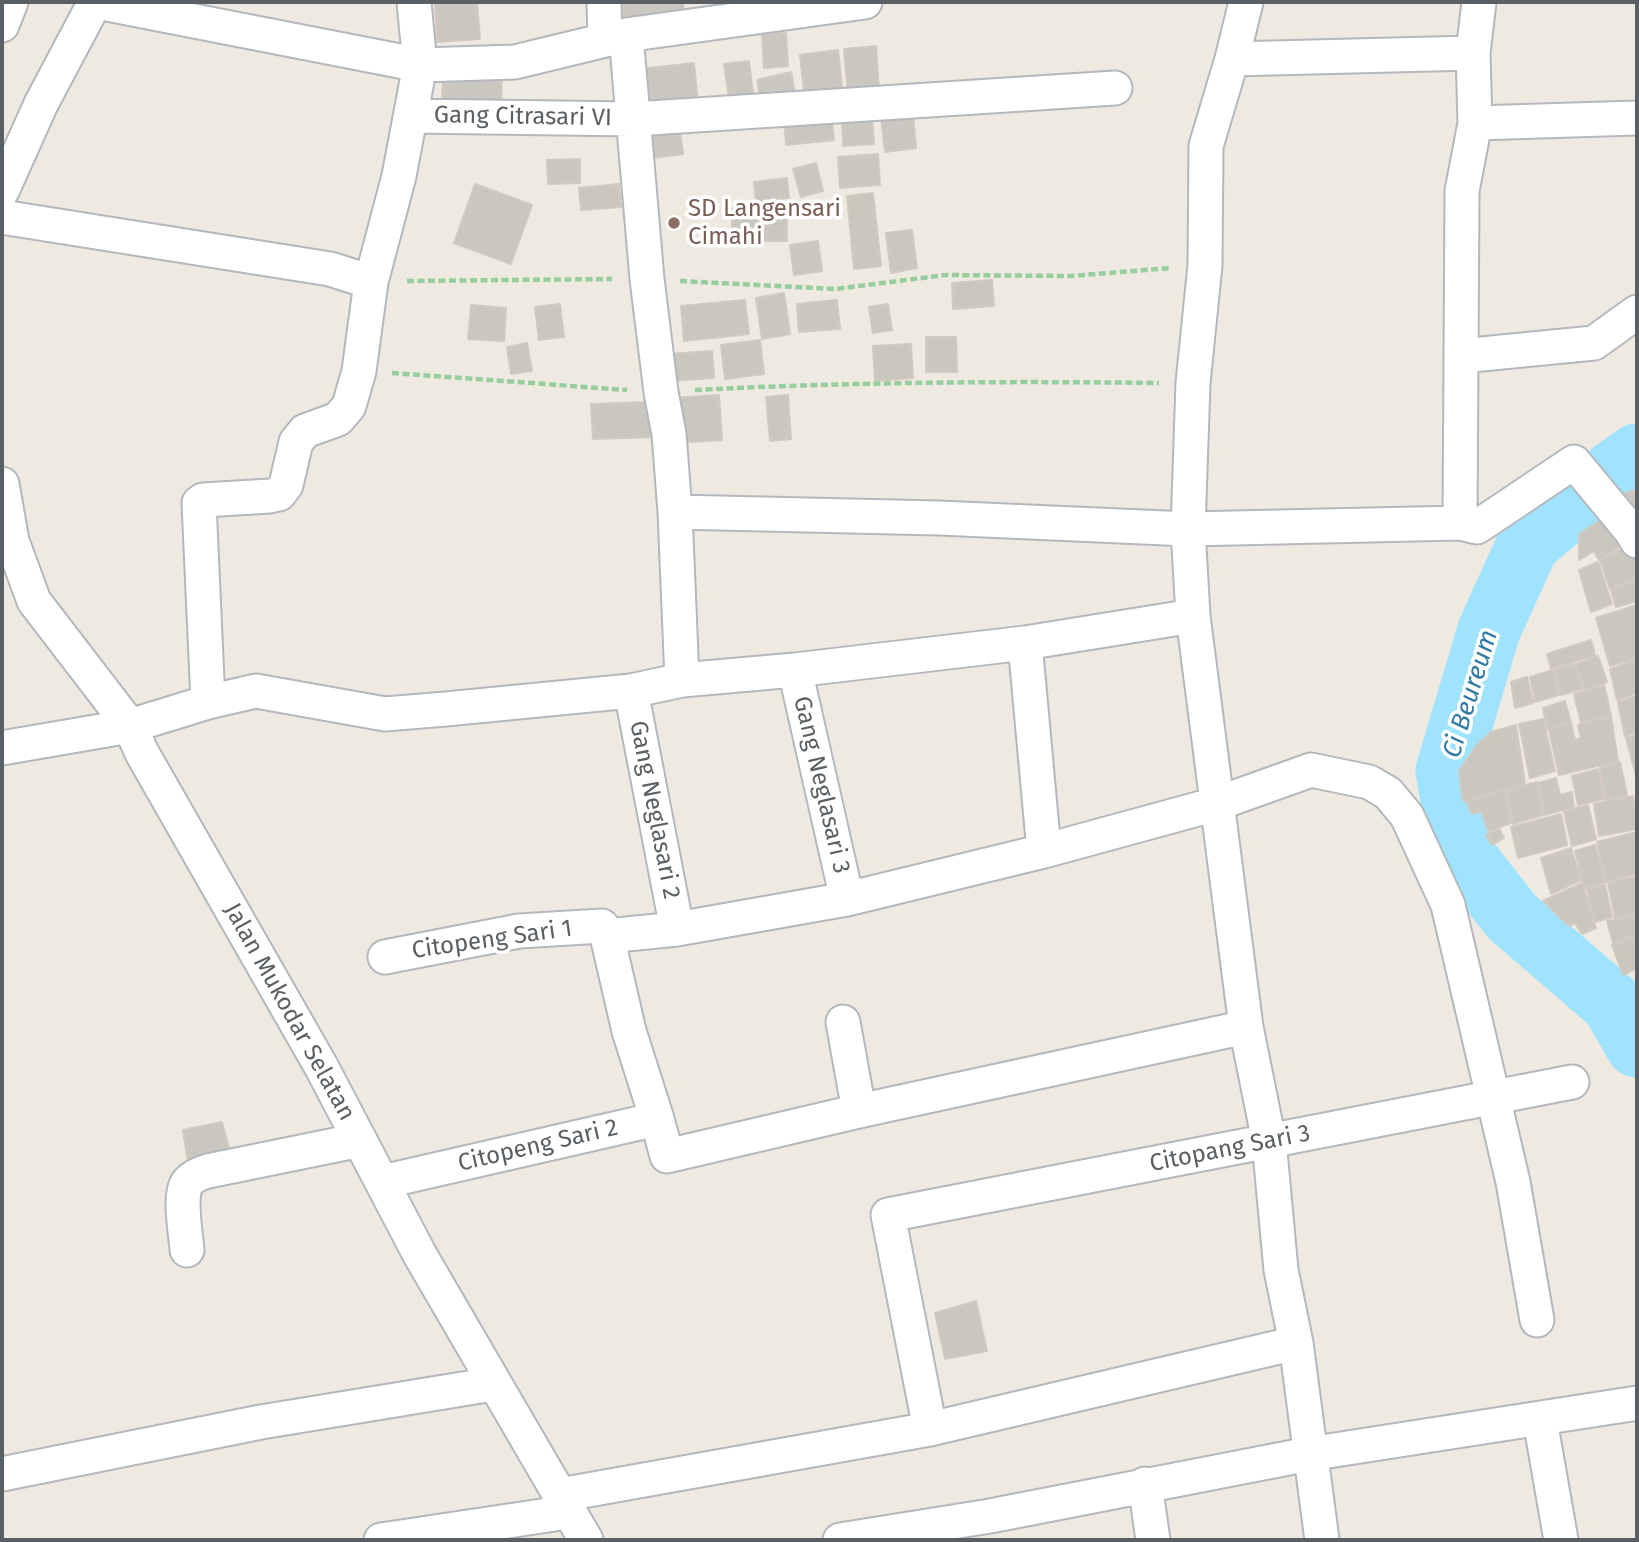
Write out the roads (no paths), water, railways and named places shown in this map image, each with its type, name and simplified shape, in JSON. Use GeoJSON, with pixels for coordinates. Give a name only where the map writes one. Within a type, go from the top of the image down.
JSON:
{"type":"FeatureCollection","features":[{"type":"Feature","properties":{"kind":"street"},"geometry":{"type":"LineString","coordinates":[[2,25],[11,2]]}},
{"type":"Feature","properties":{"kind":"street"},"geometry":{"type":"LineString","coordinates":[[2,191],[41,104],[96,2],[420,65],[515,62],[616,37],[865,2]]}},
{"type":"Feature","properties":{"kind":"street"},"geometry":{"type":"LineString","coordinates":[[208,702],[199,503],[203,500],[279,494],[286,485],[296,442],[305,431],[338,419],[349,406],[359,371],[372,282],[411,116],[420,65],[414,2]]}},
{"type":"Feature","properties":{"kind":"street"},"geometry":{"type":"LineString","coordinates":[[604,2],[616,37],[634,119],[647,279],[669,434],[682,680]]}},
{"type":"Feature","properties":{"kind":"street"},"geometry":{"type":"LineString","coordinates":[[1245,2],[1232,59],[1206,146],[1205,265],[1194,383],[1188,529],[1193,616],[1216,804],[1246,1027],[1269,1141],[1281,1270],[1296,1343],[1322,1540]]}},
{"type":"Feature","properties":{"kind":"street"},"geometry":{"type":"LineString","coordinates":[[1460,523],[1462,191],[1475,123],[1474,52],[1479,2]]}},
{"type":"Feature","properties":{"kind":"street"},"geometry":{"type":"LineString","coordinates":[[1232,59],[1474,52]]}},
{"type":"Feature","properties":{"kind":"street","name":"Gang Citrasari VI"},"geometry":{"type":"LineString","coordinates":[[411,116],[634,119],[1115,88]]}},
{"type":"Feature","properties":{"kind":"street"},"geometry":{"type":"LineString","coordinates":[[1475,123],[1637,118]]}},
{"type":"Feature","properties":{"kind":"street"},"geometry":{"type":"LineString","coordinates":[[2,217],[330,269],[372,282]]}},
{"type":"Feature","properties":{"kind":"street"},"geometry":{"type":"LineString","coordinates":[[1461,356],[1594,342],[1637,312]]}},
{"type":"Feature","properties":{"kind":"street"},"geometry":{"type":"LineString","coordinates":[[675,512],[939,518],[1188,529],[1460,523],[1477,527],[1574,463],[1637,541]]}},
{"type":"Feature","properties":{"kind":"street","name":"Jalan Mukodar Selatan"},"geometry":{"type":"LineString","coordinates":[[2,484],[12,541],[34,601],[130,726],[142,753],[322,1068],[420,1255],[586,1540]]}},
{"type":"Feature","properties":{"kind":"street"},"geometry":{"type":"LineString","coordinates":[[2,748],[130,726],[208,702],[256,691],[270,691],[314,702],[386,714],[631,691],[682,680],[795,670],[1025,643],[1193,616]]}},
{"type":"Feature","properties":{"kind":"street"},"geometry":{"type":"LineString","coordinates":[[1025,643],[1044,851]]}},
{"type":"Feature","properties":{"kind":"street","name":"Gang Neglasari 3"},"geometry":{"type":"LineString","coordinates":[[795,670],[847,900]]}},
{"type":"Feature","properties":{"kind":"street","name":"Gang Neglasari 2"},"geometry":{"type":"LineString","coordinates":[[631,691],[677,929]]}},
{"type":"Feature","properties":{"kind":"street","name":"Citopeng Sari 1"},"geometry":{"type":"LineString","coordinates":[[384,957],[519,931],[602,926],[607,936],[677,929],[847,900],[1044,851],[1216,804],[1311,770],[1369,782],[1388,793],[1407,816],[1448,905],[1513,1182],[1536,1320]]}},
{"type":"Feature","properties":{"kind":"street"},"geometry":{"type":"LineString","coordinates":[[607,936],[629,1031],[667,1156],[859,1111],[1246,1027]]}},
{"type":"Feature","properties":{"kind":"street"},"geometry":{"type":"LineString","coordinates":[[843,1022],[859,1111]]}},
{"type":"Feature","properties":{"kind":"street","name":"Citopang Sari 3"},"geometry":{"type":"LineString","coordinates":[[930,1429],[888,1215],[1572,1082]]}},
{"type":"Feature","properties":{"kind":"street","name":"Citopeng Sari 2"},"geometry":{"type":"LineString","coordinates":[[382,1182],[657,1119]]}},
{"type":"Feature","properties":{"kind":"street"},"geometry":{"type":"LineString","coordinates":[[187,1250],[183,1191],[187,1182],[196,1176],[208,1171],[360,1140]]}},
{"type":"Feature","properties":{"kind":"street"},"geometry":{"type":"LineString","coordinates":[[381,1540],[930,1429],[1296,1343]]}},
{"type":"Feature","properties":{"kind":"street"},"geometry":{"type":"LineString","coordinates":[[2,1474],[261,1422],[494,1384]]}},
{"type":"Feature","properties":{"kind":"street"},"geometry":{"type":"LineString","coordinates":[[840,1540],[990,1516],[1309,1454],[1637,1404]]}},
{"type":"Feature","properties":{"kind":"street"},"geometry":{"type":"LineString","coordinates":[[1540,1420],[1561,1540]]}},
{"type":"Feature","properties":{"kind":"street"},"geometry":{"type":"LineString","coordinates":[[1145,1484],[1153,1540]]}},
{"type":"Feature","properties":{"kind":"waterway","name":"Ci Beureum"},"geometry":{"type":"LineString","coordinates":[[1637,455],[1528,544],[1489,630],[1447,771],[1461,852],[1512,917],[1613,1004],[1637,1046]]}},
{"type":"Feature","properties":{"kind":"place","name":"SD Langensari Cimahi"},"geometry":{"type":"Point","coordinates":[674,223]}}]}
